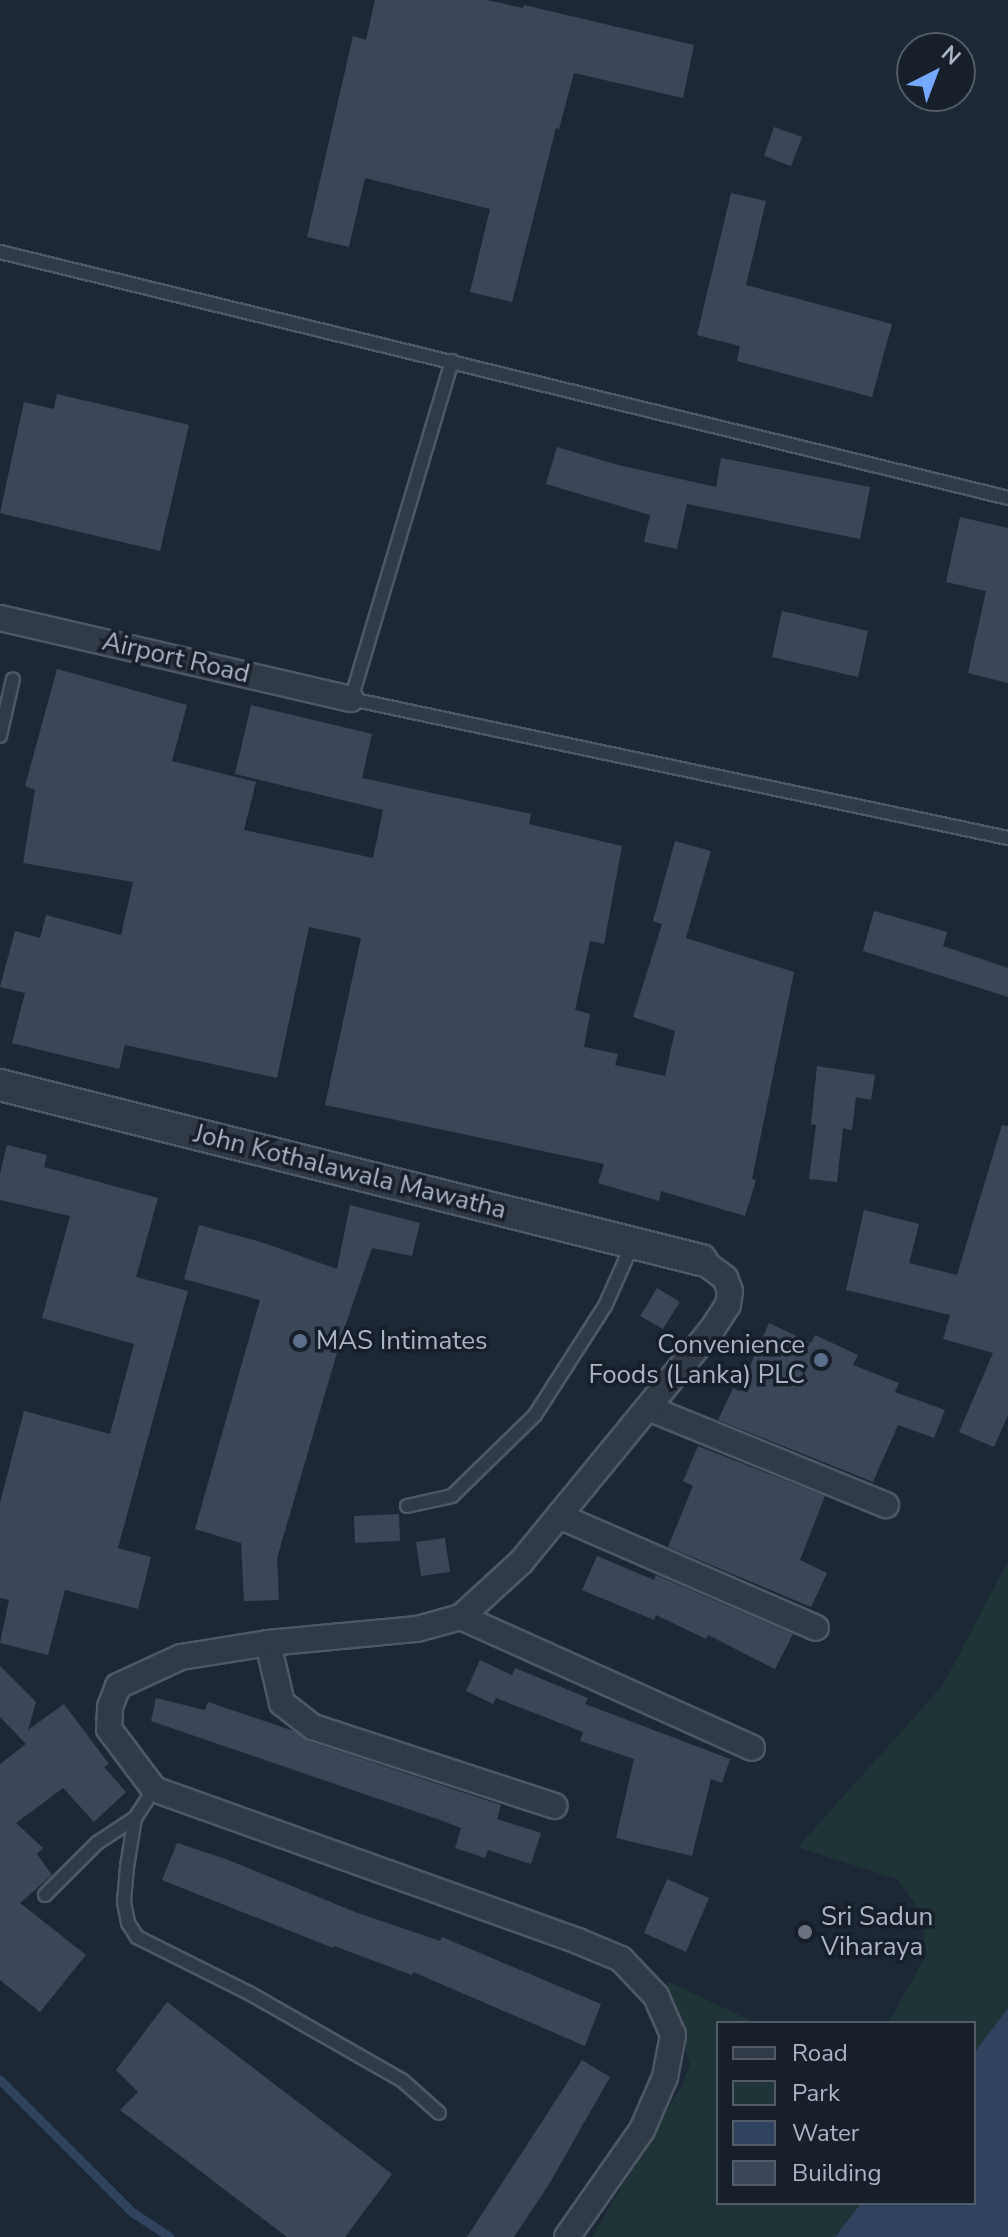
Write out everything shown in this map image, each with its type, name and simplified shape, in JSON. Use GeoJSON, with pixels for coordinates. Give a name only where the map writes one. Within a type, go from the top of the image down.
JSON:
{"type":"FeatureCollection","features":[{"type":"Feature","properties":{"kind":"street","name":"Airport Road"},"geometry":{"type":"LineString","coordinates":[[0,618],[351,699]]}},
{"type":"Feature","properties":{"kind":"street","name":"John Kothalawala Mawatha"},"geometry":{"type":"LineString","coordinates":[[0,1085],[701,1260]]}},
{"type":"Feature","properties":{"kind":"street"},"geometry":{"type":"LineString","coordinates":[[567,2237],[642,2130],[665,2077],[673,2035],[656,1996],[621,1959],[578,1941],[154,1789],[109,1729],[110,1707],[118,1686],[181,1657],[268,1643],[417,1629],[461,1617],[521,1562],[711,1331],[728,1305],[730,1291],[725,1278],[701,1260]]}},
{"type":"Feature","properties":{"kind":"street"},"geometry":{"type":"LineString","coordinates":[[648,1408],[886,1505]]}},
{"type":"Feature","properties":{"kind":"street"},"geometry":{"type":"LineString","coordinates":[[559,1516],[816,1628]]}},
{"type":"Feature","properties":{"kind":"street"},"geometry":{"type":"LineString","coordinates":[[461,1617],[752,1748]]}},
{"type":"Feature","properties":{"kind":"street"},"geometry":{"type":"LineString","coordinates":[[268,1643],[282,1703],[313,1727],[554,1806]]}},
{"type":"Feature","properties":{"kind":"lane"},"geometry":{"type":"LineString","coordinates":[[0,252],[1002,497],[1008,487]]}},
{"type":"Feature","properties":{"kind":"lane"},"geometry":{"type":"LineString","coordinates":[[452,361],[351,699],[1008,838]]}},
{"type":"Feature","properties":{"kind":"lane"},"geometry":{"type":"LineString","coordinates":[[0,736],[13,679]]}},
{"type":"Feature","properties":{"kind":"lane"},"geometry":{"type":"LineString","coordinates":[[407,1506],[452,1496],[535,1415],[605,1306],[633,1243]]}},
{"type":"Feature","properties":{"kind":"lane"},"geometry":{"type":"LineString","coordinates":[[45,1895],[97,1843],[135,1818],[154,1789]]}},
{"type":"Feature","properties":{"kind":"lane"},"geometry":{"type":"LineString","coordinates":[[135,1818],[124,1902],[128,1923],[137,1937],[249,1993],[403,2081],[439,2113]]}},
{"type":"Feature","properties":{"kind":"green space"},"geometry":{"type":"Polygon","coordinates":[[[1008,1561],[1008,2008],[976,2050],[976,2021],[889,2021],[927,1954],[920,1911],[898,1880],[798,1847],[943,1685],[1008,1561]]]}},
{"type":"Feature","properties":{"kind":"green space"},"geometry":{"type":"Polygon","coordinates":[[[667,1981],[752,2021],[716,2021],[716,2205],[859,2205],[835,2237],[592,2237],[683,2084],[690,2064],[667,1981]]]}},
{"type":"Feature","properties":{"kind":"water"},"geometry":{"type":"Polygon","coordinates":[[[1008,2008],[1008,2237],[835,2237],[859,2205],[976,2205],[976,2050],[1008,2008]]]}},
{"type":"Feature","properties":{"kind":"building"},"geometry":{"type":"Polygon","coordinates":[[[375,0],[487,0],[523,8],[524,5],[694,45],[683,98],[574,73],[559,129],[556,128],[512,302],[470,292],[490,209],[365,178],[349,247],[307,237],[353,36],[366,40],[375,0]]]}},
{"type":"Feature","properties":{"kind":"building"},"geometry":{"type":"Polygon","coordinates":[[[774,127],[802,137],[791,166],[764,156],[774,127]]]}},
{"type":"Feature","properties":{"kind":"building"},"geometry":{"type":"Polygon","coordinates":[[[731,193],[766,201],[746,285],[892,324],[872,397],[737,361],[740,346],[697,335],[731,193]]]}},
{"type":"Feature","properties":{"kind":"building"},"geometry":{"type":"Polygon","coordinates":[[[57,394],[189,425],[160,551],[0,513],[24,402],[54,409],[57,394]]]}},
{"type":"Feature","properties":{"kind":"building"},"geometry":{"type":"Polygon","coordinates":[[[557,447],[618,465],[716,487],[721,458],[870,487],[860,539],[687,504],[677,549],[644,542],[650,515],[546,484],[557,447]]]}},
{"type":"Feature","properties":{"kind":"building"},"geometry":{"type":"Polygon","coordinates":[[[960,517],[1008,528],[1008,683],[968,673],[986,591],[946,582],[960,517]]]}},
{"type":"Feature","properties":{"kind":"building"},"geometry":{"type":"Polygon","coordinates":[[[782,611],[868,631],[858,677],[772,657],[782,611]]]}},
{"type":"Feature","properties":{"kind":"building"},"geometry":{"type":"Polygon","coordinates":[[[57,669],[187,705],[172,761],[256,782],[244,830],[373,858],[383,810],[235,774],[251,705],[372,734],[362,778],[531,814],[529,824],[622,846],[604,944],[590,941],[575,1010],[590,1014],[584,1047],[618,1054],[615,1065],[665,1076],[675,1031],[633,1017],[662,924],[653,921],[675,841],[711,851],[686,938],[794,972],[752,1179],[756,1180],[745,1216],[661,1191],[659,1201],[598,1183],[604,1164],[325,1105],[361,938],[309,927],[277,1078],[125,1045],[119,1069],[12,1043],[25,993],[0,987],[15,931],[40,938],[46,915],[121,935],[133,882],[23,863],[35,790],[25,786],[57,669]]]}},
{"type":"Feature","properties":{"kind":"building"},"geometry":{"type":"Polygon","coordinates":[[[874,911],[947,932],[943,946],[1008,968],[1008,997],[863,951],[874,911]]]}},
{"type":"Feature","properties":{"kind":"building"},"geometry":{"type":"Polygon","coordinates":[[[817,1066],[875,1075],[871,1100],[856,1097],[852,1130],[843,1128],[837,1182],[809,1179],[816,1125],[811,1124],[817,1066]]]}},
{"type":"Feature","properties":{"kind":"building"},"geometry":{"type":"Polygon","coordinates":[[[1002,1125],[1008,1126],[1008,1415],[994,1447],[959,1432],[993,1353],[943,1339],[950,1315],[846,1290],[864,1210],[919,1224],[909,1263],[957,1275],[1002,1125]]]}},
{"type":"Feature","properties":{"kind":"building"},"geometry":{"type":"Polygon","coordinates":[[[7,1145],[47,1155],[44,1167],[158,1198],[136,1277],[188,1291],[118,1548],[151,1557],[138,1609],[65,1590],[48,1655],[0,1643],[9,1600],[0,1598],[0,1503],[24,1411],[110,1434],[134,1344],[42,1318],[70,1216],[0,1200],[0,1174],[7,1145]]]}},
{"type":"Feature","properties":{"kind":"building"},"geometry":{"type":"Polygon","coordinates":[[[350,1205],[420,1223],[412,1256],[372,1248],[343,1332],[277,1558],[279,1600],[244,1601],[241,1543],[195,1529],[260,1300],[184,1279],[199,1225],[261,1242],[337,1269],[350,1205]]]}},
{"type":"Feature","properties":{"kind":"building"},"geometry":{"type":"Polygon","coordinates":[[[657,1288],[680,1302],[663,1329],[640,1316],[657,1288]]]}},
{"type":"Feature","properties":{"kind":"building"},"geometry":{"type":"Polygon","coordinates":[[[769,1323],[811,1343],[815,1335],[858,1355],[853,1365],[899,1383],[895,1392],[945,1410],[934,1438],[898,1425],[873,1482],[718,1420],[733,1388],[739,1391],[769,1323]]]}},
{"type":"Feature","properties":{"kind":"building"},"geometry":{"type":"Polygon","coordinates":[[[698,1446],[825,1496],[800,1560],[827,1573],[811,1607],[668,1547],[693,1486],[683,1481],[698,1446]]]}},
{"type":"Feature","properties":{"kind":"building"},"geometry":{"type":"Polygon","coordinates":[[[399,1514],[400,1541],[355,1543],[354,1516],[399,1514]]]}},
{"type":"Feature","properties":{"kind":"building"},"geometry":{"type":"Polygon","coordinates":[[[445,1538],[450,1572],[421,1576],[416,1542],[445,1538]]]}},
{"type":"Feature","properties":{"kind":"building"},"geometry":{"type":"Polygon","coordinates":[[[597,1556],[654,1580],[656,1575],[793,1634],[775,1669],[708,1635],[706,1639],[656,1615],[654,1620],[582,1590],[597,1556]]]}},
{"type":"Feature","properties":{"kind":"building"},"geometry":{"type":"Polygon","coordinates":[[[480,1660],[512,1675],[515,1668],[588,1698],[585,1704],[730,1759],[722,1783],[711,1779],[692,1856],[616,1838],[634,1759],[580,1741],[583,1732],[496,1698],[493,1704],[466,1691],[480,1660]]]}},
{"type":"Feature","properties":{"kind":"building"},"geometry":{"type":"Polygon","coordinates":[[[0,1666],[36,1702],[28,1730],[64,1704],[109,1764],[104,1767],[126,1792],[94,1822],[63,1788],[16,1823],[43,1848],[37,1854],[52,1875],[20,1903],[86,1955],[40,2012],[0,1980],[0,1764],[26,1744],[0,1717],[0,1666]]]}},
{"type":"Feature","properties":{"kind":"building"},"geometry":{"type":"Polygon","coordinates":[[[156,1698],[205,1710],[208,1702],[294,1731],[308,1741],[501,1805],[497,1819],[541,1833],[531,1864],[488,1850],[485,1858],[455,1848],[461,1828],[151,1721],[156,1698]]]}},
{"type":"Feature","properties":{"kind":"building"},"geometry":{"type":"Polygon","coordinates":[[[177,1843],[226,1859],[355,1912],[440,1941],[442,1937],[601,2004],[585,2046],[413,1972],[412,1975],[333,1948],[162,1880],[177,1843]]]}},
{"type":"Feature","properties":{"kind":"building"},"geometry":{"type":"Polygon","coordinates":[[[667,1879],[709,1898],[686,1952],[644,1933],[667,1879]]]}},
{"type":"Feature","properties":{"kind":"building"},"geometry":{"type":"Polygon","coordinates":[[[167,2002],[392,2174],[345,2237],[287,2237],[120,2110],[138,2092],[116,2070],[167,2002]]]}},
{"type":"Feature","properties":{"kind":"building"},"geometry":{"type":"Polygon","coordinates":[[[582,2060],[610,2077],[548,2186],[514,2237],[467,2237],[582,2060]]]}},
{"type":"Feature","properties":{"kind":"waterway"},"geometry":{"type":"LineString","coordinates":[[0,2080],[132,2212],[170,2237]]}},
{"type":"Feature","properties":{"kind":"place","name":"MAS Intimates"},"geometry":{"type":"Point","coordinates":[300,1341]}},
{"type":"Feature","properties":{"kind":"place","name":"Convenience Foods (Lanka) PLC"},"geometry":{"type":"Point","coordinates":[821,1360]}},
{"type":"Feature","properties":{"kind":"place","name":"Sri Sadun Viharaya"},"geometry":{"type":"Point","coordinates":[805,1932]}}]}
